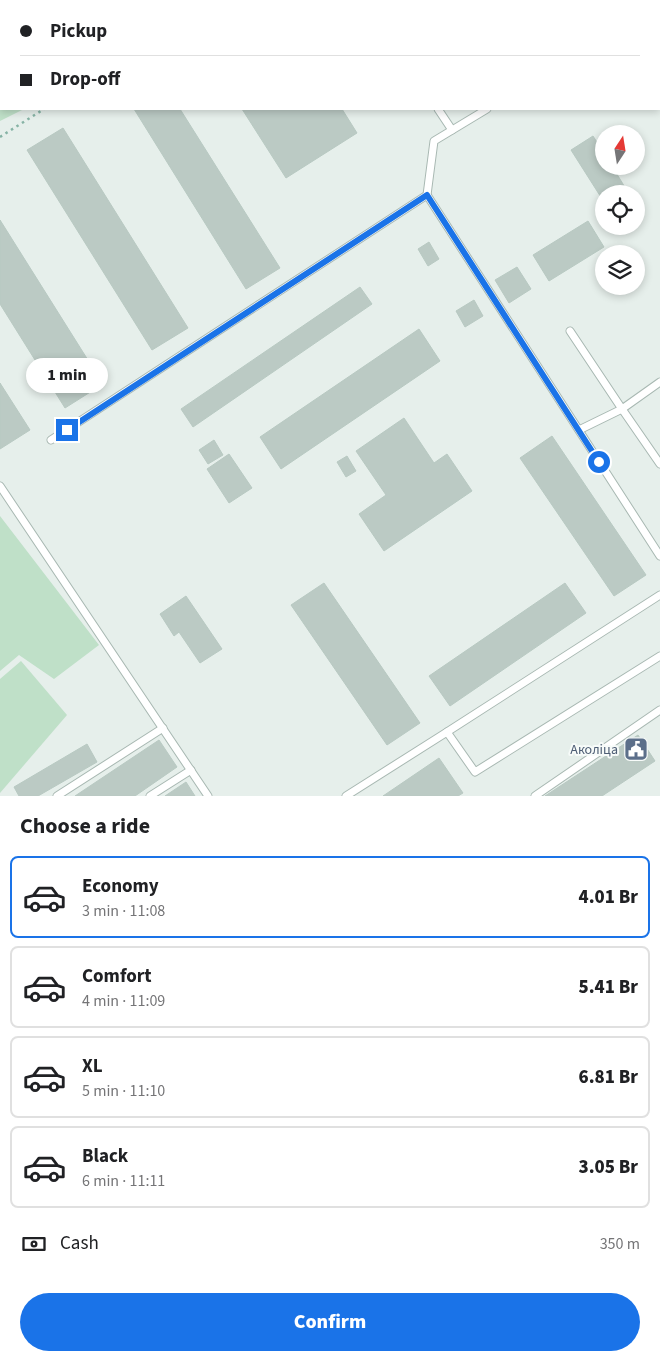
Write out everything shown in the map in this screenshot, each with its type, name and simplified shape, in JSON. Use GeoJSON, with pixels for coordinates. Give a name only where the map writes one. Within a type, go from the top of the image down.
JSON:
{"type":"FeatureCollection","features":[{"type":"Feature","properties":{"kind":"lane"},"geometry":{"type":"LineString","coordinates":[[439,110],[452,130]]}},
{"type":"Feature","properties":{"kind":"lane"},"geometry":{"type":"LineString","coordinates":[[485,110],[434,141],[427,195],[660,556]]}},
{"type":"Feature","properties":{"kind":"lane"},"geometry":{"type":"LineString","coordinates":[[50,440],[427,195]]}},
{"type":"Feature","properties":{"kind":"lane"},"geometry":{"type":"LineString","coordinates":[[570,331],[660,464]]}},
{"type":"Feature","properties":{"kind":"lane"},"geometry":{"type":"LineString","coordinates":[[579,430],[622,409],[660,382]]}},
{"type":"Feature","properties":{"kind":"lane"},"geometry":{"type":"LineString","coordinates":[[0,486],[208,796]]}},
{"type":"Feature","properties":{"kind":"lane"},"geometry":{"type":"LineString","coordinates":[[346,796],[660,595]]}},
{"type":"Feature","properties":{"kind":"lane"},"geometry":{"type":"LineString","coordinates":[[447,732],[476,772],[660,656]]}},
{"type":"Feature","properties":{"kind":"lane"},"geometry":{"type":"LineString","coordinates":[[535,796],[660,710]]}},
{"type":"Feature","properties":{"kind":"lane"},"geometry":{"type":"LineString","coordinates":[[57,796],[162,728]]}},
{"type":"Feature","properties":{"kind":"lane"},"geometry":{"type":"LineString","coordinates":[[150,796],[191,770]]}},
{"type":"Feature","properties":{"kind":"path"},"geometry":{"type":"LineString","coordinates":[[0,137],[42,110]]}},
{"type":"Feature","properties":{"kind":"green space"},"geometry":{"type":"Polygon","coordinates":[[[0,110],[22,110],[0,121],[0,110]]]}},
{"type":"Feature","properties":{"kind":"green space"},"geometry":{"type":"Polygon","coordinates":[[[0,516],[99,645],[54,679],[19,655],[0,671],[0,516]]]}},
{"type":"Feature","properties":{"kind":"green space"},"geometry":{"type":"Polygon","coordinates":[[[21,661],[67,715],[0,793],[0,679],[21,661]]]}},
{"type":"Feature","properties":{"kind":"building"},"geometry":{"type":"Polygon","coordinates":[[[135,110],[181,110],[280,268],[246,289],[135,110]]]}},
{"type":"Feature","properties":{"kind":"building"},"geometry":{"type":"Polygon","coordinates":[[[243,110],[343,110],[357,133],[286,178],[243,110]]]}},
{"type":"Feature","properties":{"kind":"building"},"geometry":{"type":"Polygon","coordinates":[[[63,128],[188,328],[152,350],[27,150],[63,128]]]}},
{"type":"Feature","properties":{"kind":"building"},"geometry":{"type":"Polygon","coordinates":[[[593,136],[595,139],[595,175],[617,175],[624,185],[595,185],[595,188],[571,150],[593,136]]]}},
{"type":"Feature","properties":{"kind":"building"},"geometry":{"type":"Polygon","coordinates":[[[0,220],[103,384],[65,408],[0,304],[0,220]]]}},
{"type":"Feature","properties":{"kind":"building"},"geometry":{"type":"Polygon","coordinates":[[[588,221],[603,245],[595,245],[595,253],[549,281],[533,255],[588,221]]]}},
{"type":"Feature","properties":{"kind":"building"},"geometry":{"type":"Polygon","coordinates":[[[429,242],[439,259],[428,266],[418,249],[429,242]]]}},
{"type":"Feature","properties":{"kind":"building"},"geometry":{"type":"Polygon","coordinates":[[[517,267],[531,289],[509,303],[495,280],[517,267]]]}},
{"type":"Feature","properties":{"kind":"building"},"geometry":{"type":"Polygon","coordinates":[[[360,287],[372,304],[193,427],[181,409],[360,287]]]}},
{"type":"Feature","properties":{"kind":"building"},"geometry":{"type":"Polygon","coordinates":[[[474,300],[483,316],[465,327],[456,311],[474,300]]]}},
{"type":"Feature","properties":{"kind":"building"},"geometry":{"type":"Polygon","coordinates":[[[419,329],[440,361],[281,469],[260,437],[419,329]]]}},
{"type":"Feature","properties":{"kind":"building"},"geometry":{"type":"Polygon","coordinates":[[[0,383],[30,430],[0,449],[0,383]]]}},
{"type":"Feature","properties":{"kind":"building"},"geometry":{"type":"Polygon","coordinates":[[[404,418],[434,463],[447,454],[472,491],[384,551],[359,514],[386,495],[356,451],[404,418]]]}},
{"type":"Feature","properties":{"kind":"building"},"geometry":{"type":"Polygon","coordinates":[[[552,436],[646,575],[614,596],[520,458],[552,436]]]}},
{"type":"Feature","properties":{"kind":"building"},"geometry":{"type":"Polygon","coordinates":[[[214,440],[223,455],[208,464],[199,450],[214,440]]]}},
{"type":"Feature","properties":{"kind":"building"},"geometry":{"type":"Polygon","coordinates":[[[229,454],[252,488],[229,503],[207,469],[229,454]]]}},
{"type":"Feature","properties":{"kind":"building"},"geometry":{"type":"Polygon","coordinates":[[[347,456],[356,471],[346,477],[337,462],[347,456]]]}},
{"type":"Feature","properties":{"kind":"building"},"geometry":{"type":"Polygon","coordinates":[[[324,583],[420,723],[387,745],[291,605],[324,583]]]}},
{"type":"Feature","properties":{"kind":"building"},"geometry":{"type":"Polygon","coordinates":[[[565,583],[586,613],[450,706],[429,676],[565,583]]]}},
{"type":"Feature","properties":{"kind":"building"},"geometry":{"type":"Polygon","coordinates":[[[186,596],[222,649],[200,663],[179,632],[174,636],[160,614],[186,596]]]}},
{"type":"Feature","properties":{"kind":"building"},"geometry":{"type":"Polygon","coordinates":[[[638,735],[655,761],[602,796],[545,796],[638,735]]]}},
{"type":"Feature","properties":{"kind":"building"},"geometry":{"type":"Polygon","coordinates":[[[159,740],[177,767],[135,796],[75,796],[159,740]]]}},
{"type":"Feature","properties":{"kind":"building"},"geometry":{"type":"Polygon","coordinates":[[[87,744],[97,762],[38,796],[19,796],[14,787],[87,744]]]}},
{"type":"Feature","properties":{"kind":"building"},"geometry":{"type":"Polygon","coordinates":[[[439,758],[463,793],[458,796],[383,796],[439,758]]]}},
{"type":"Feature","properties":{"kind":"building"},"geometry":{"type":"Polygon","coordinates":[[[186,782],[195,796],[165,796],[186,782]]]}},
{"type":"Feature","properties":{"kind":"place","name":"Аколіца"},"geometry":{"type":"Point","coordinates":[636,749]}},
{"type":"Feature","properties":{"kind":"route"},"geometry":{"type":"LineString","coordinates":[[67,430],[427,195],[599,462]]}}]}
